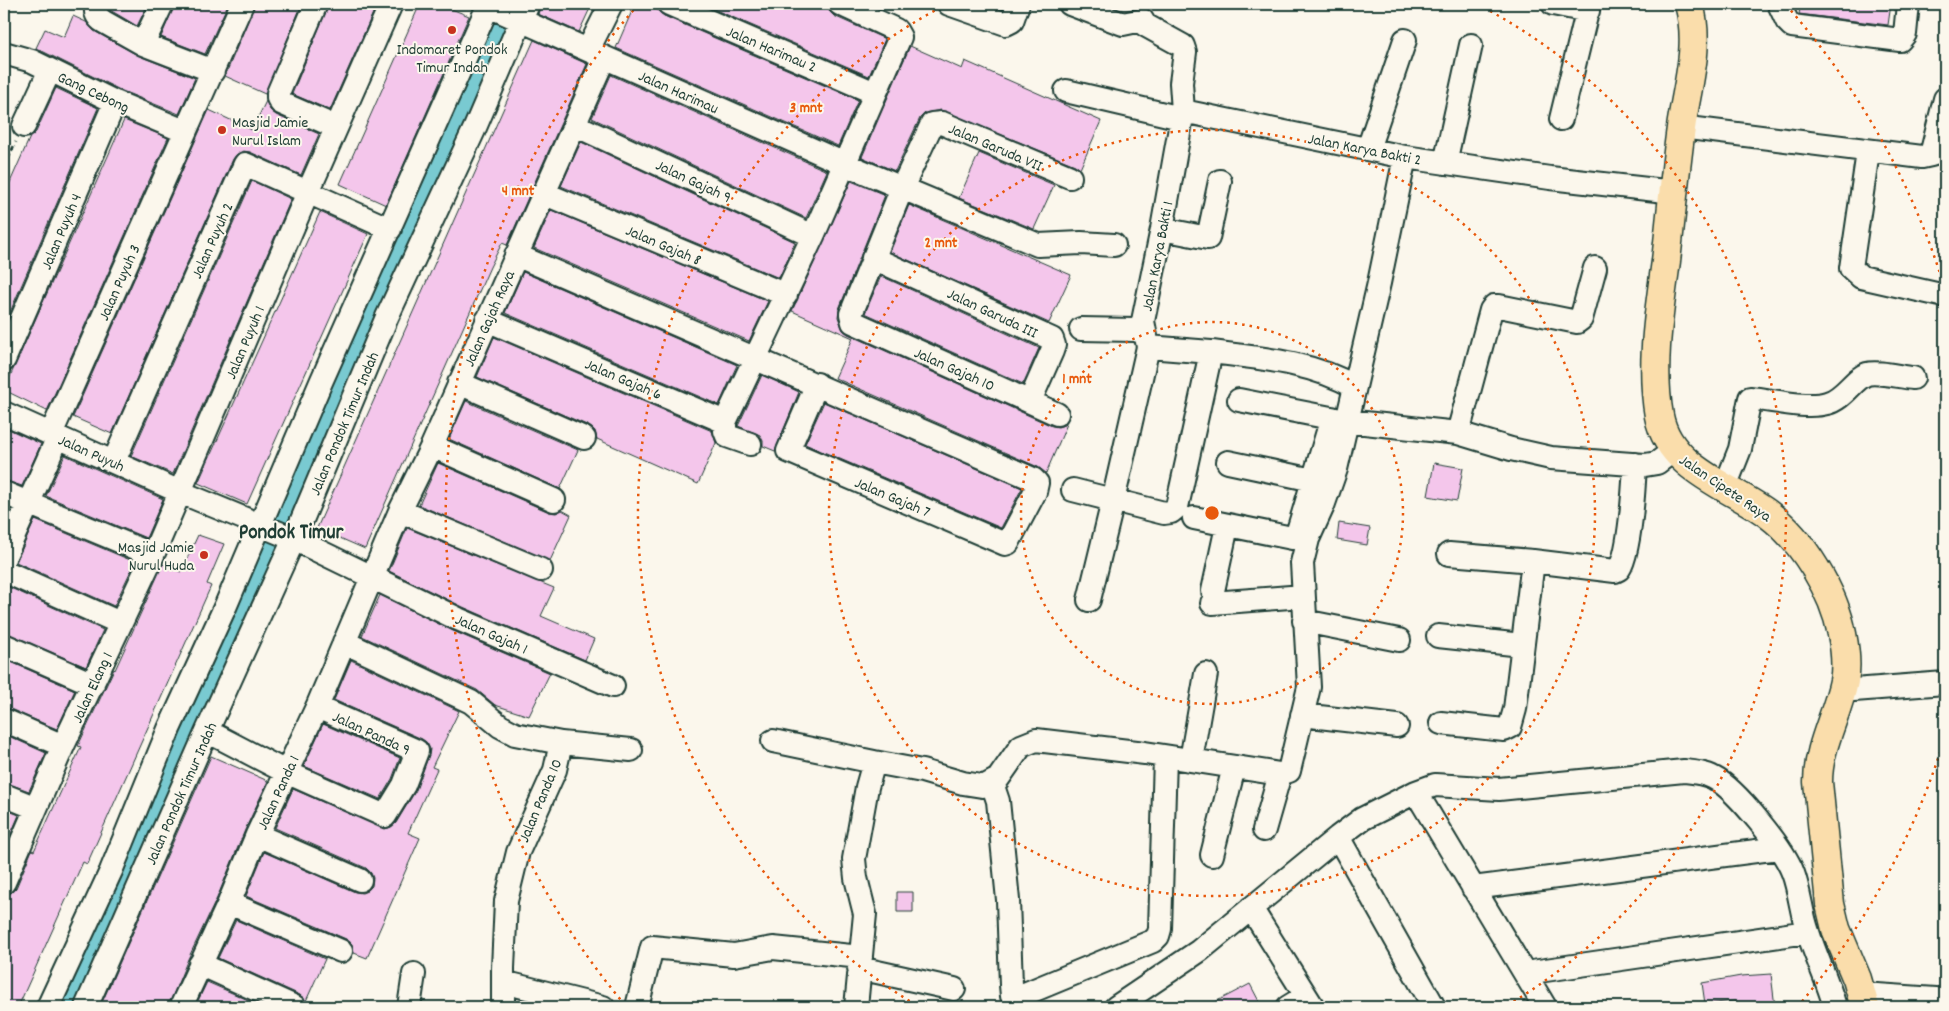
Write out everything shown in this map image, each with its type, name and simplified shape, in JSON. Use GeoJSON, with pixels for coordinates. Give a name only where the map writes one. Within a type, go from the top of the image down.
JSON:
{"type":"FeatureCollection","features":[{"type":"Feature","properties":{"kind":"main road","name":"Jalan Cipete Raya"},"geometry":{"type":"LineString","coordinates":[[1689,4],[1695,30],[1694,60],[1681,127],[1656,340],[1655,382],[1663,432],[1674,450],[1694,467],[1782,525],[1802,548],[1825,587],[1834,608],[1842,632],[1845,670],[1841,691],[1823,744],[1818,782],[1830,904],[1836,929],[1863,1001]]}},
{"type":"Feature","properties":{"kind":"street"},"geometry":{"type":"LineString","coordinates":[[97,4],[95,9],[98,19],[144,44],[213,71]]}},
{"type":"Feature","properties":{"kind":"street"},"geometry":{"type":"LineString","coordinates":[[144,44],[162,4]]}},
{"type":"Feature","properties":{"kind":"street","name":"Jalan Puyuh 3"},"geometry":{"type":"LineString","coordinates":[[4,558],[29,503],[55,435],[184,131],[242,4]]}},
{"type":"Feature","properties":{"kind":"street"},"geometry":{"type":"LineString","coordinates":[[316,4],[278,93],[278,98],[281,103],[336,127]]}},
{"type":"Feature","properties":{"kind":"street","name":"Jalan Puyuh 1"},"geometry":{"type":"LineString","coordinates":[[180,492],[336,127],[391,4]]}},
{"type":"Feature","properties":{"kind":"street","name":"Jalan Gajah Raya"},"geometry":{"type":"LineString","coordinates":[[372,577],[575,125],[611,4]]}},
{"type":"Feature","properties":{"kind":"street","name":"Jalan Harimau 2"},"geometry":{"type":"LineString","coordinates":[[668,4],[874,93]]}},
{"type":"Feature","properties":{"kind":"street"},"geometry":{"type":"LineString","coordinates":[[750,444],[728,436],[725,432],[725,422],[813,236],[900,37],[896,30],[840,4]]}},
{"type":"Feature","properties":{"kind":"street"},"geometry":{"type":"LineString","coordinates":[[949,4],[1006,24],[1012,21],[1018,4]]}},
{"type":"Feature","properties":{"kind":"street"},"geometry":{"type":"LineString","coordinates":[[1070,4],[1123,24],[1144,12]]}},
{"type":"Feature","properties":{"kind":"street"},"geometry":{"type":"LineString","coordinates":[[1553,4],[1588,7],[1561,119]]}},
{"type":"Feature","properties":{"kind":"street"},"geometry":{"type":"LineString","coordinates":[[1779,4],[1787,21],[1792,26],[1891,40],[1900,40],[1905,34],[1908,4]]}},
{"type":"Feature","properties":{"kind":"street","name":"Jalan Harimau"},"geometry":{"type":"LineString","coordinates":[[502,9],[596,54],[845,164],[1038,244],[1081,243],[1114,245]]}},
{"type":"Feature","properties":{"kind":"street","name":"Jalan Pondok Timur Indah"},"geometry":{"type":"LineString","coordinates":[[86,1007],[207,731],[277,533],[321,382],[390,229],[502,9]]}},
{"type":"Feature","properties":{"kind":"street","name":"Jalan Pondok Timur Indah"},"geometry":{"type":"LineString","coordinates":[[48,1007],[112,871],[169,729],[277,533],[387,317],[474,130],[502,9]]}},
{"type":"Feature","properties":{"kind":"street","name":"Jalan Karya Bakti 1"},"geometry":{"type":"LineString","coordinates":[[1088,600],[1113,500],[1146,340],[1143,320],[1145,306],[1162,229],[1182,115],[1181,83],[1184,46],[1145,25],[1144,12]]}},
{"type":"Feature","properties":{"kind":"street"},"geometry":{"type":"LineString","coordinates":[[1368,150],[1405,40]]}},
{"type":"Feature","properties":{"kind":"street"},"geometry":{"type":"LineString","coordinates":[[1444,163],[1470,46]]}},
{"type":"Feature","properties":{"kind":"street","name":"Gang Cebong"},"geometry":{"type":"LineString","coordinates":[[4,52],[50,70],[115,102],[184,131]]}},
{"type":"Feature","properties":{"kind":"street"},"geometry":{"type":"LineString","coordinates":[[24,126],[50,70]]}},
{"type":"Feature","properties":{"kind":"street","name":"Jalan Karya Bakti 2"},"geometry":{"type":"LineString","coordinates":[[1066,91],[1405,157],[1550,178],[1674,192]]}},
{"type":"Feature","properties":{"kind":"street"},"geometry":{"type":"LineString","coordinates":[[1681,127],[1922,158],[1938,156],[1945,99]]}},
{"type":"Feature","properties":{"kind":"street","name":"Jalan Puyuh 4"},"geometry":{"type":"LineString","coordinates":[[4,360],[115,102]]}},
{"type":"Feature","properties":{"kind":"street","name":"Jalan Garuda VII"},"geometry":{"type":"LineString","coordinates":[[853,322],[851,314],[873,258],[902,188],[932,124],[939,122],[1070,178]]}},
{"type":"Feature","properties":{"kind":"street","name":"Jalan Gajah 9"},"geometry":{"type":"LineString","coordinates":[[575,125],[813,236]]}},
{"type":"Feature","properties":{"kind":"street"},"geometry":{"type":"LineString","coordinates":[[1868,152],[1851,268],[1860,277],[1945,296]]}},
{"type":"Feature","properties":{"kind":"street"},"geometry":{"type":"LineString","coordinates":[[1194,518],[1292,538],[1298,531],[1313,480],[1355,387],[1405,157]]}},
{"type":"Feature","properties":{"kind":"street","name":"Jalan Puyuh 2"},"geometry":{"type":"LineString","coordinates":[[114,461],[245,164],[390,229]]}},
{"type":"Feature","properties":{"kind":"street"},"geometry":{"type":"LineString","coordinates":[[1162,229],[1208,238],[1220,181]]}},
{"type":"Feature","properties":{"kind":"street","name":"Jalan Gajah 8"},"geometry":{"type":"LineString","coordinates":[[543,194],[786,295]]}},
{"type":"Feature","properties":{"kind":"street"},"geometry":{"type":"LineString","coordinates":[[516,255],[817,384]]}},
{"type":"Feature","properties":{"kind":"street","name":"Jalan Garuda III"},"geometry":{"type":"LineString","coordinates":[[873,258],[1052,339],[1054,347],[1030,401]]}},
{"type":"Feature","properties":{"kind":"street"},"geometry":{"type":"LineString","coordinates":[[1458,433],[1492,308],[1499,306],[1577,322],[1581,319],[1595,268]]}},
{"type":"Feature","properties":{"kind":"street","name":"Jalan Gajah 6"},"geometry":{"type":"LineString","coordinates":[[488,320],[725,422]]}},
{"type":"Feature","properties":{"kind":"street","name":"Jalan Gajah 10"},"geometry":{"type":"LineString","coordinates":[[853,322],[1057,414]]}},
{"type":"Feature","properties":{"kind":"street"},"geometry":{"type":"LineString","coordinates":[[1080,330],[1135,330],[1146,340],[1211,352],[1262,358],[1314,369],[1339,378],[1355,387]]}},
{"type":"Feature","properties":{"kind":"street"},"geometry":{"type":"LineString","coordinates":[[1073,490],[1164,513],[1171,512],[1177,507],[1211,352]]}},
{"type":"Feature","properties":{"kind":"street"},"geometry":{"type":"LineString","coordinates":[[1725,487],[1740,449],[1750,398],[1806,404],[1827,403],[1847,392],[1859,378],[1868,374],[1913,378]]}},
{"type":"Feature","properties":{"kind":"street"},"geometry":{"type":"LineString","coordinates":[[459,383],[584,438]]}},
{"type":"Feature","properties":{"kind":"street","name":"Jalan Gajah 7"},"geometry":{"type":"LineString","coordinates":[[817,384],[1036,481],[1035,492],[1008,543],[1005,544],[997,541],[788,451],[817,384]]}},
{"type":"Feature","properties":{"kind":"street"},"geometry":{"type":"LineString","coordinates":[[1239,400],[1339,419],[1458,433],[1511,449],[1551,458],[1636,464],[1657,463],[1674,450]]}},
{"type":"Feature","properties":{"kind":"street","name":"Jalan Puyuh"},"geometry":{"type":"LineString","coordinates":[[4,413],[277,533]]}},
{"type":"Feature","properties":{"kind":"street"},"geometry":{"type":"LineString","coordinates":[[773,740],[922,771],[982,786],[992,783],[1004,771],[1021,746],[1036,740],[1191,760],[1280,774],[1286,773],[1290,769],[1309,687],[1302,563],[1305,550],[1336,469],[1339,419]]}},
{"type":"Feature","properties":{"kind":"street"},"geometry":{"type":"LineString","coordinates":[[432,446],[554,500]]}},
{"type":"Feature","properties":{"kind":"street"},"geometry":{"type":"LineString","coordinates":[[1228,462],[1313,480]]}},
{"type":"Feature","properties":{"kind":"street"},"geometry":{"type":"LineString","coordinates":[[1449,554],[1533,561],[1616,571],[1620,569],[1624,558],[1636,464]]}},
{"type":"Feature","properties":{"kind":"street","name":"Jalan Elang 1"},"geometry":{"type":"LineString","coordinates":[[5,874],[153,555],[180,492]]}},
{"type":"Feature","properties":{"kind":"street"},"geometry":{"type":"LineString","coordinates":[[4,493],[153,555]]}},
{"type":"Feature","properties":{"kind":"street"},"geometry":{"type":"LineString","coordinates":[[400,512],[541,570]]}},
{"type":"Feature","properties":{"kind":"street"},"geometry":{"type":"LineString","coordinates":[[1227,526],[1212,597],[1303,596]]}},
{"type":"Feature","properties":{"kind":"street","name":"Jalan Gajah 1"},"geometry":{"type":"LineString","coordinates":[[277,533],[458,619],[613,686]]}},
{"type":"Feature","properties":{"kind":"street"},"geometry":{"type":"LineString","coordinates":[[1441,723],[1504,730],[1509,728],[1514,709],[1533,561]]}},
{"type":"Feature","properties":{"kind":"street"},"geometry":{"type":"LineString","coordinates":[[4,571],[120,623]]}},
{"type":"Feature","properties":{"kind":"street","name":"Jalan Panda 1"},"geometry":{"type":"LineString","coordinates":[[181,1007],[229,903],[257,835],[318,707],[372,577]]}},
{"type":"Feature","properties":{"kind":"street"},"geometry":{"type":"LineString","coordinates":[[1304,621],[1399,640]]}},
{"type":"Feature","properties":{"kind":"street"},"geometry":{"type":"LineString","coordinates":[[1438,636],[1522,645]]}},
{"type":"Feature","properties":{"kind":"street","name":"Jalan Panda 10"},"geometry":{"type":"LineString","coordinates":[[344,642],[471,702],[500,726],[515,734],[560,743],[556,770],[518,852],[506,900],[503,1007]]}},
{"type":"Feature","properties":{"kind":"street"},"geometry":{"type":"LineString","coordinates":[[4,645],[93,684]]}},
{"type":"Feature","properties":{"kind":"street"},"geometry":{"type":"LineString","coordinates":[[1191,760],[1206,674]]}},
{"type":"Feature","properties":{"kind":"street"},"geometry":{"type":"LineString","coordinates":[[1841,691],[1945,683]]}},
{"type":"Feature","properties":{"kind":"street","name":"Jalan Panda 9"},"geometry":{"type":"LineString","coordinates":[[286,772],[385,816],[404,785],[417,751],[318,707]]}},
{"type":"Feature","properties":{"kind":"street"},"geometry":{"type":"LineString","coordinates":[[1302,716],[1397,726]]}},
{"type":"Feature","properties":{"kind":"street"},"geometry":{"type":"LineString","coordinates":[[4,720],[63,746]]}},
{"type":"Feature","properties":{"kind":"street"},"geometry":{"type":"LineString","coordinates":[[207,731],[286,772]]}},
{"type":"Feature","properties":{"kind":"street"},"geometry":{"type":"LineString","coordinates":[[560,743],[631,750]]}},
{"type":"Feature","properties":{"kind":"street"},"geometry":{"type":"LineString","coordinates":[[992,783],[998,805],[1008,900],[1011,986],[1012,996],[1015,998],[1153,941],[1158,936],[1160,929],[1165,757]]}},
{"type":"Feature","properties":{"kind":"street"},"geometry":{"type":"LineString","coordinates":[[856,1007],[865,914],[856,878],[854,859],[867,787],[874,762]]}},
{"type":"Feature","properties":{"kind":"street"},"geometry":{"type":"LineString","coordinates":[[1212,855],[1234,767]]}},
{"type":"Feature","properties":{"kind":"street"},"geometry":{"type":"LineString","coordinates":[[1116,1007],[1199,951],[1362,819],[1416,792],[1435,785],[1499,789],[1684,771],[1702,774],[1722,783],[1762,825],[1780,848],[1793,874],[1807,932],[1828,983],[1835,1007]]}},
{"type":"Feature","properties":{"kind":"street"},"geometry":{"type":"LineString","coordinates":[[1264,830],[1280,774]]}},
{"type":"Feature","properties":{"kind":"street"},"geometry":{"type":"LineString","coordinates":[[1416,792],[1546,1007]]}},
{"type":"Feature","properties":{"kind":"street"},"geometry":{"type":"LineString","coordinates":[[4,795],[36,808]]}},
{"type":"Feature","properties":{"kind":"street"},"geometry":{"type":"LineString","coordinates":[[257,835],[360,880]]}},
{"type":"Feature","properties":{"kind":"street"},"geometry":{"type":"LineString","coordinates":[[1338,837],[1434,1007]]}},
{"type":"Feature","properties":{"kind":"street"},"geometry":{"type":"LineString","coordinates":[[1473,888],[1780,848]]}},
{"type":"Feature","properties":{"kind":"street"},"geometry":{"type":"LineString","coordinates":[[229,903],[341,951]]}},
{"type":"Feature","properties":{"kind":"street"},"geometry":{"type":"LineString","coordinates":[[1252,908],[1303,1004]]}},
{"type":"Feature","properties":{"kind":"street"},"geometry":{"type":"LineString","coordinates":[[1525,974],[1807,932]]}},
{"type":"Feature","properties":{"kind":"street"},"geometry":{"type":"LineString","coordinates":[[637,1007],[652,947],[734,955],[773,948],[860,962],[954,989]]}},
{"type":"Feature","properties":{"kind":"street"},"geometry":{"type":"LineString","coordinates":[[200,964],[295,1007]]}},
{"type":"Feature","properties":{"kind":"street"},"geometry":{"type":"LineString","coordinates":[[409,1007],[414,974]]}},
{"type":"Feature","properties":{"kind":"street"},"geometry":{"type":"LineString","coordinates":[[503,982],[603,1007]]}},
{"type":"Feature","properties":{"kind":"street"},"geometry":{"type":"LineString","coordinates":[[1863,1001],[1936,999]]}},
{"type":"Feature","properties":{"kind":"path"},"geometry":{"type":"LineString","coordinates":[[4,166],[24,126]]}},
{"type":"Feature","properties":{"kind":"building"},"geometry":{"type":"Polygon","coordinates":[[[110,4],[148,4],[137,26],[110,10],[110,4]]]}},
{"type":"Feature","properties":{"kind":"building"},"geometry":{"type":"Polygon","coordinates":[[[175,4],[228,4],[205,54],[161,37],[175,4]]]}},
{"type":"Feature","properties":{"kind":"building"},"geometry":{"type":"Polygon","coordinates":[[[255,4],[302,4],[265,94],[225,76],[255,4]]]}},
{"type":"Feature","properties":{"kind":"building"},"geometry":{"type":"Polygon","coordinates":[[[329,4],[377,4],[330,110],[292,94],[329,4]]]}},
{"type":"Feature","properties":{"kind":"building"},"geometry":{"type":"Polygon","coordinates":[[[420,4],[439,4],[469,16],[386,205],[340,184],[420,4]]]}},
{"type":"Feature","properties":{"kind":"building"},"geometry":{"type":"Polygon","coordinates":[[[541,4],[592,4],[579,32],[538,14],[541,4]]]}},
{"type":"Feature","properties":{"kind":"building"},"geometry":{"type":"Polygon","coordinates":[[[635,4],[656,4],[658,11],[664,16],[858,100],[838,146],[616,48],[635,4]]]}},
{"type":"Feature","properties":{"kind":"building"},"geometry":{"type":"Polygon","coordinates":[[[702,4],[827,4],[829,11],[834,16],[885,39],[869,76],[702,4]]]}},
{"type":"Feature","properties":{"kind":"building"},"geometry":{"type":"Polygon","coordinates":[[[1801,4],[1891,4],[1888,25],[1799,14],[1801,4]]]}},
{"type":"Feature","properties":{"kind":"building"},"geometry":{"type":"Polygon","coordinates":[[[73,16],[86,22],[94,31],[137,55],[195,78],[179,114],[120,90],[36,48],[45,29],[64,37],[73,16]]]}},
{"type":"Feature","properties":{"kind":"building"},"geometry":{"type":"Polygon","coordinates":[[[534,40],[587,64],[507,245],[502,243],[490,267],[365,549],[317,528],[534,40]]]}},
{"type":"Feature","properties":{"kind":"building"},"geometry":{"type":"Polygon","coordinates":[[[910,46],[962,69],[965,61],[1101,121],[1080,169],[1075,165],[941,110],[925,113],[920,118],[895,171],[862,157],[910,46]]]}},
{"type":"Feature","properties":{"kind":"building"},"geometry":{"type":"Polygon","coordinates":[[[611,75],[827,171],[806,218],[592,118],[611,75]]]}},
{"type":"Feature","properties":{"kind":"building"},"geometry":{"type":"Polygon","coordinates":[[[56,88],[98,108],[4,326],[4,196],[30,137],[36,132],[56,88]]]}},
{"type":"Feature","properties":{"kind":"building"},"geometry":{"type":"Polygon","coordinates":[[[266,101],[270,110],[276,115],[319,134],[301,175],[250,152],[243,151],[237,154],[233,159],[112,434],[73,417],[209,110],[252,130],[266,101]]]}},
{"type":"Feature","properties":{"kind":"building"},"geometry":{"type":"Polygon","coordinates":[[[124,120],[168,138],[47,411],[4,390],[124,120]]]}},
{"type":"Feature","properties":{"kind":"building"},"geometry":{"type":"Polygon","coordinates":[[[581,142],[795,242],[779,278],[561,186],[581,142]]]}},
{"type":"Feature","properties":{"kind":"building"},"geometry":{"type":"Polygon","coordinates":[[[979,153],[1054,185],[1034,229],[959,198],[979,153]]]}},
{"type":"Feature","properties":{"kind":"building"},"geometry":{"type":"Polygon","coordinates":[[[252,181],[291,199],[173,474],[131,456],[252,181]]]}},
{"type":"Feature","properties":{"kind":"building"},"geometry":{"type":"Polygon","coordinates":[[[851,181],[885,195],[839,309],[838,317],[843,330],[848,334],[1052,426],[1058,427],[1067,424],[1046,473],[1038,467],[835,378],[853,338],[792,311],[851,181]]]}},
{"type":"Feature","properties":{"kind":"building"},"geometry":{"type":"Polygon","coordinates":[[[909,205],[1071,275],[1049,323],[890,252],[909,205]]]}},
{"type":"Feature","properties":{"kind":"building"},"geometry":{"type":"Polygon","coordinates":[[[551,210],[768,301],[749,341],[534,248],[551,210]]]}},
{"type":"Feature","properties":{"kind":"building"},"geometry":{"type":"Polygon","coordinates":[[[320,212],[368,234],[247,504],[198,483],[320,212]]]}},
{"type":"Feature","properties":{"kind":"building"},"geometry":{"type":"Polygon","coordinates":[[[523,272],[737,365],[719,405],[505,313],[523,272]]]}},
{"type":"Feature","properties":{"kind":"building"},"geometry":{"type":"Polygon","coordinates":[[[881,276],[1039,348],[1023,384],[865,313],[881,276]]]}},
{"type":"Feature","properties":{"kind":"building"},"geometry":{"type":"Polygon","coordinates":[[[494,337],[712,431],[716,443],[698,484],[597,439],[595,431],[589,426],[477,377],[494,337]]]}},
{"type":"Feature","properties":{"kind":"building"},"geometry":{"type":"Polygon","coordinates":[[[762,375],[799,392],[775,451],[763,446],[760,435],[738,426],[762,375]]]}},
{"type":"Feature","properties":{"kind":"building"},"geometry":{"type":"Polygon","coordinates":[[[466,401],[578,450],[560,489],[449,439],[466,401]]]}},
{"type":"Feature","properties":{"kind":"building"},"geometry":{"type":"Polygon","coordinates":[[[824,402],[1022,488],[1001,528],[805,444],[824,402]]]}},
{"type":"Feature","properties":{"kind":"building"},"geometry":{"type":"Polygon","coordinates":[[[4,427],[41,444],[22,486],[4,480],[4,427]]]}},
{"type":"Feature","properties":{"kind":"building"},"geometry":{"type":"Polygon","coordinates":[[[65,455],[163,499],[146,538],[46,496],[65,455]]]}},
{"type":"Feature","properties":{"kind":"building"},"geometry":{"type":"Polygon","coordinates":[[[438,463],[549,512],[556,513],[562,510],[571,515],[550,561],[419,505],[438,463]]]}},
{"type":"Feature","properties":{"kind":"building"},"geometry":{"type":"Polygon","coordinates":[[[1434,463],[1463,468],[1457,501],[1428,496],[1434,463]]]}},
{"type":"Feature","properties":{"kind":"building"},"geometry":{"type":"Polygon","coordinates":[[[4,507],[11,510],[4,526],[4,507]]]}},
{"type":"Feature","properties":{"kind":"building"},"geometry":{"type":"Polygon","coordinates":[[[35,520],[135,562],[114,606],[16,562],[35,520]]]}},
{"type":"Feature","properties":{"kind":"building"},"geometry":{"type":"Polygon","coordinates":[[[1339,523],[1370,528],[1367,545],[1337,540],[1339,523]]]}},
{"type":"Feature","properties":{"kind":"building"},"geometry":{"type":"Polygon","coordinates":[[[407,528],[554,588],[541,616],[594,639],[585,660],[463,607],[389,571],[407,528]]]}},
{"type":"Feature","properties":{"kind":"building"},"geometry":{"type":"Polygon","coordinates":[[[198,535],[224,544],[207,584],[211,586],[87,864],[83,862],[18,1007],[4,1007],[4,895],[11,893],[16,888],[32,850],[34,851],[81,747],[78,746],[163,564],[181,572],[198,535]]]}},
{"type":"Feature","properties":{"kind":"building"},"geometry":{"type":"Polygon","coordinates":[[[4,585],[103,630],[86,667],[4,632],[4,585]]]}},
{"type":"Feature","properties":{"kind":"building"},"geometry":{"type":"Polygon","coordinates":[[[380,595],[453,631],[550,673],[529,716],[495,705],[477,690],[362,636],[380,595]]]}},
{"type":"Feature","properties":{"kind":"building"},"geometry":{"type":"Polygon","coordinates":[[[4,659],[75,690],[57,729],[4,707],[4,659]]]}},
{"type":"Feature","properties":{"kind":"building"},"geometry":{"type":"Polygon","coordinates":[[[351,660],[459,711],[432,767],[437,769],[408,833],[420,838],[367,958],[354,953],[352,944],[346,939],[246,896],[264,852],[355,892],[362,893],[372,886],[373,878],[366,868],[275,828],[293,789],[385,829],[396,823],[416,790],[429,755],[430,749],[427,743],[422,739],[334,700],[351,660]]]}},
{"type":"Feature","properties":{"kind":"building"},"geometry":{"type":"Polygon","coordinates":[[[323,724],[400,758],[392,779],[380,799],[304,766],[323,724]]]}},
{"type":"Feature","properties":{"kind":"building"},"geometry":{"type":"Polygon","coordinates":[[[4,734],[46,753],[29,791],[4,782],[4,734]]]}},
{"type":"Feature","properties":{"kind":"building"},"geometry":{"type":"Polygon","coordinates":[[[211,756],[268,781],[245,830],[217,898],[168,1007],[100,1007],[211,756]]]}},
{"type":"Feature","properties":{"kind":"building"},"geometry":{"type":"Polygon","coordinates":[[[4,809],[19,815],[4,850],[4,809]]]}},
{"type":"Feature","properties":{"kind":"building"},"geometry":{"type":"Polygon","coordinates":[[[897,892],[913,892],[913,912],[897,912],[897,892]]]}},
{"type":"Feature","properties":{"kind":"building"},"geometry":{"type":"Polygon","coordinates":[[[236,920],[325,959],[306,1001],[300,995],[218,958],[236,920]]]}},
{"type":"Feature","properties":{"kind":"building"},"geometry":{"type":"Polygon","coordinates":[[[1771,974],[1775,1007],[1736,1007],[1735,1001],[1705,1004],[1702,983],[1741,976],[1771,974]]]}},
{"type":"Feature","properties":{"kind":"building"},"geometry":{"type":"Polygon","coordinates":[[[207,982],[264,1007],[195,1007],[207,982]]]}},
{"type":"Feature","properties":{"kind":"building"},"geometry":{"type":"Polygon","coordinates":[[[1250,984],[1262,1007],[1205,1007],[1229,995],[1250,984]]]}},
{"type":"Feature","properties":{"kind":"waterway"},"geometry":{"type":"LineString","coordinates":[[65,1007],[509,4]]}},
{"type":"Feature","properties":{"kind":"place","name":"Indomaret Pondok Timur Indah"},"geometry":{"type":"Point","coordinates":[452,30]}},
{"type":"Feature","properties":{"kind":"place","name":"Masjid Jamie Nurul Islam"},"geometry":{"type":"Point","coordinates":[222,130]}},
{"type":"Feature","properties":{"kind":"place","name":"Masjid Jamie Nurul Huda"},"geometry":{"type":"Point","coordinates":[204,555]}},
{"type":"Feature","properties":{"kind":"district","name":"Pondok Timur"},"geometry":{"type":"Point","coordinates":[291,531]}}]}
